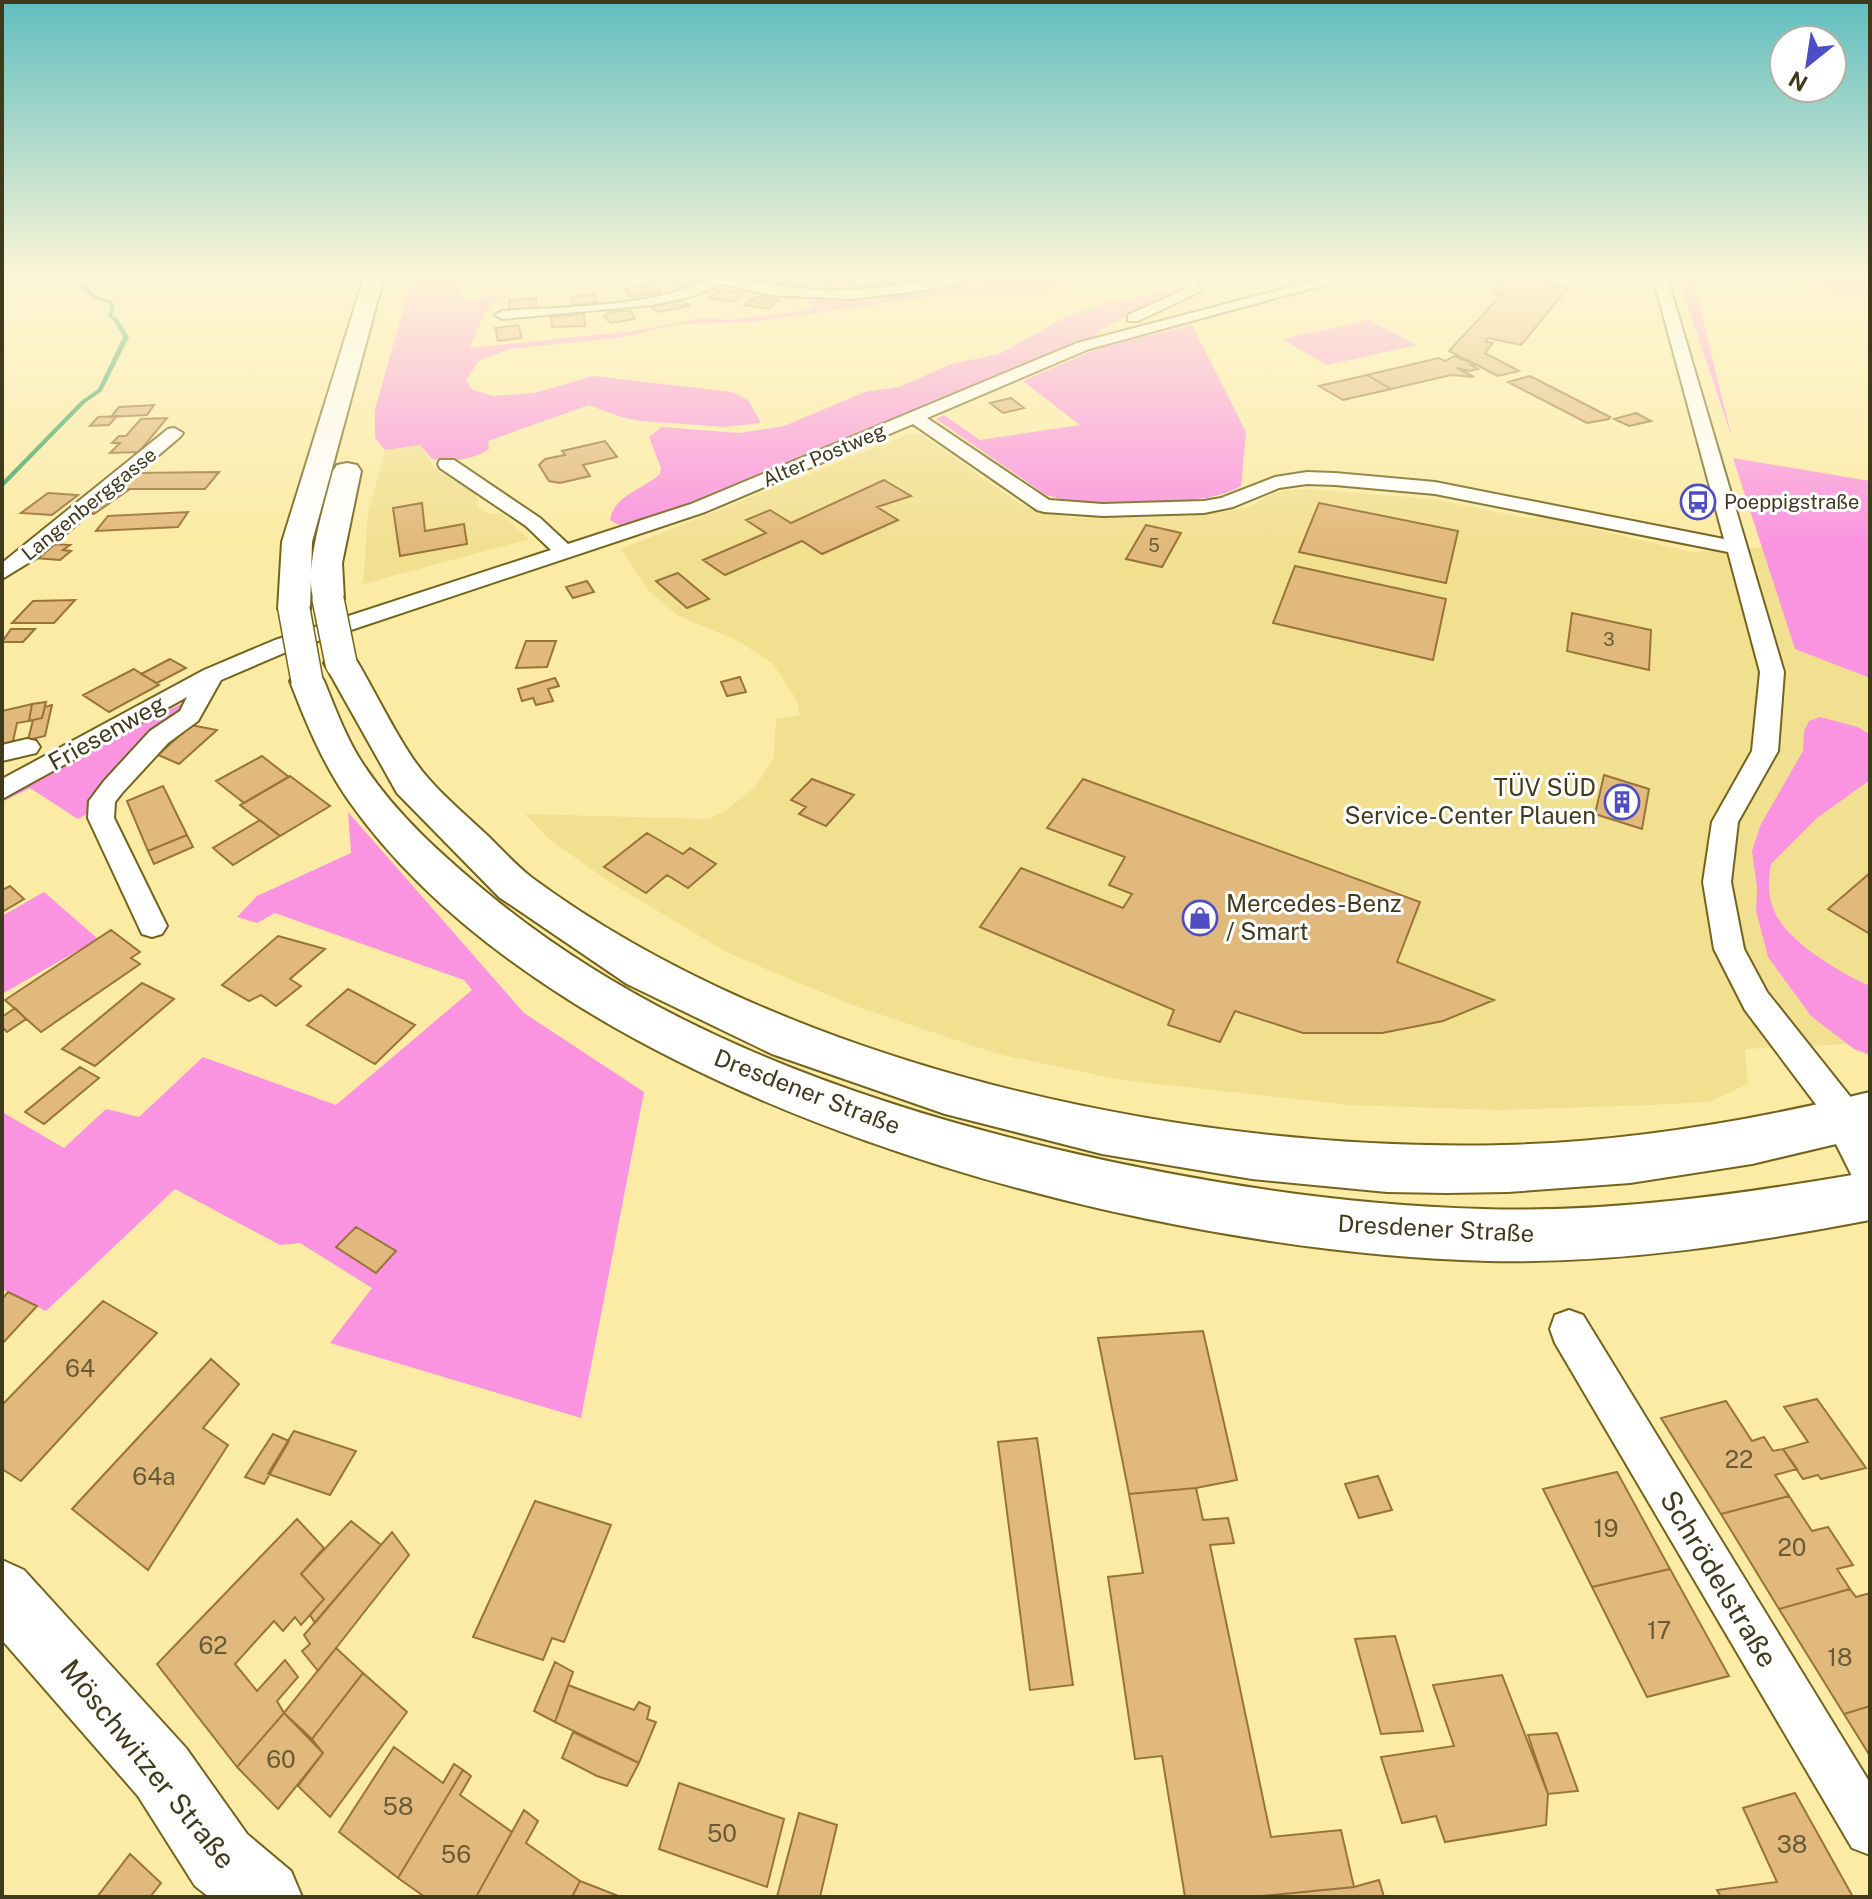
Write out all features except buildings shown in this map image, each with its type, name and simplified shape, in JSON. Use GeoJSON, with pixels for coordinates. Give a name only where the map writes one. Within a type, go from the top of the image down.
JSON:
{"type":"FeatureCollection","features":[{"type":"Feature","properties":{"kind":"main road","name":"Dresdener Straße"},"geometry":{"type":"LineString","coordinates":[[348,366],[297,542],[294,609],[298,644],[331,641],[344,763],[371,803],[404,842],[475,909],[527,950],[595,995],[670,1036],[765,1080],[853,1115],[974,1152],[1155,1196],[1265,1216],[1376,1229],[1488,1235],[1600,1233],[1765,1215],[1870,1196]]}},
{"type":"Feature","properties":{"kind":"main road"},"geometry":{"type":"LineString","coordinates":[[362,409],[373,366]]}},
{"type":"Feature","properties":{"kind":"main road"},"geometry":{"type":"LineString","coordinates":[[352,451],[327,563],[331,641],[357,702],[380,744],[411,786],[477,855],[530,898],[658,979],[742,1019],[867,1070],[961,1100],[1161,1144],[1262,1157],[1386,1168],[1521,1169],[1640,1157],[1863,1125],[1870,1162]]}},
{"type":"Feature","properties":{"kind":"main road","name":"Möschwitzer Straße"},"geometry":{"type":"LineString","coordinates":[[2,1592],[162,1772],[221,1860],[265,1897]]}},
{"type":"Feature","properties":{"kind":"street","name":"Alter Postweg"},"geometry":{"type":"LineString","coordinates":[[331,641],[563,550],[639,529],[698,508],[1040,366]]}},
{"type":"Feature","properties":{"kind":"street"},"geometry":{"type":"LineString","coordinates":[[1685,366],[1772,672],[1765,751],[1725,822],[1717,882],[1729,949],[1756,1001],[1863,1125]]}},
{"type":"Feature","properties":{"kind":"street"},"geometry":{"type":"LineString","coordinates":[[914,417],[1044,506],[1103,510],[1204,507],[1226,503],[1275,483],[1307,478],[1335,479],[1435,488],[1737,548]]}},
{"type":"Feature","properties":{"kind":"street","name":"Langenberggasse"},"geometry":{"type":"LineString","coordinates":[[2,573],[31,553],[174,433]]}},
{"type":"Feature","properties":{"kind":"street"},"geometry":{"type":"LineString","coordinates":[[447,464],[522,514],[563,550]]}},
{"type":"Feature","properties":{"kind":"street","name":"Friesenweg"},"geometry":{"type":"LineString","coordinates":[[2,790],[212,675],[331,641]]}},
{"type":"Feature","properties":{"kind":"street","name":"Friesenweg"},"geometry":{"type":"LineString","coordinates":[[152,926],[101,818],[102,801],[159,737],[189,716],[212,675]]}},
{"type":"Feature","properties":{"kind":"street"},"geometry":{"type":"LineString","coordinates":[[2,753],[27,747]]}},
{"type":"Feature","properties":{"kind":"street","name":"Schrödelstraße"},"geometry":{"type":"LineString","coordinates":[[1569,1329],[1870,1830]]}},
{"type":"Feature","properties":{"kind":"shaded area"},"geometry":{"type":"Polygon","coordinates":[[[387,366],[476,366],[466,379],[471,389],[493,396],[534,393],[593,376],[732,392],[748,400],[761,423],[725,427],[641,421],[589,405],[488,441],[489,449],[475,456],[447,460],[432,459],[420,445],[385,450],[375,438],[375,410],[387,366]]]}},
{"type":"Feature","properties":{"kind":"shaded area"},"geometry":{"type":"Polygon","coordinates":[[[948,366],[1032,366],[735,490],[623,527],[610,520],[623,498],[660,474],[661,468],[649,437],[661,427],[740,433],[784,426],[865,392],[899,387],[948,366]]]}},
{"type":"Feature","properties":{"kind":"shaded area"},"geometry":{"type":"Polygon","coordinates":[[[1058,366],[1212,366],[1246,432],[1241,486],[1225,493],[1183,501],[1073,502],[1046,495],[936,419],[944,415],[980,440],[1080,425],[1023,381],[1058,366]]]}},
{"type":"Feature","properties":{"kind":"shaded area"},"geometry":{"type":"Polygon","coordinates":[[[1708,366],[1714,366],[1732,438],[1708,366]]]}},
{"type":"Feature","properties":{"kind":"shaded area"},"geometry":{"type":"Polygon","coordinates":[[[909,434],[922,435],[1017,502],[1046,514],[1079,518],[1216,513],[1249,507],[1282,491],[1306,489],[1434,499],[1521,517],[1547,518],[1691,552],[1763,547],[1870,589],[1870,1043],[1745,1049],[1748,1084],[1709,1102],[1650,1105],[1498,1110],[1351,1105],[1121,1080],[998,1054],[852,1005],[726,952],[608,881],[549,839],[525,814],[709,819],[725,811],[755,787],[774,757],[776,719],[800,715],[796,699],[773,664],[738,641],[677,615],[649,591],[621,549],[909,434]]]}},
{"type":"Feature","properties":{"kind":"shaded area"},"geometry":{"type":"Polygon","coordinates":[[[420,445],[436,470],[477,494],[478,506],[488,514],[501,513],[529,539],[363,584],[368,513],[385,450],[420,445]]]}},
{"type":"Feature","properties":{"kind":"shaded area"},"geometry":{"type":"Polygon","coordinates":[[[1733,458],[1870,481],[1870,678],[1795,649],[1733,458]]]}},
{"type":"Feature","properties":{"kind":"shaded area"},"geometry":{"type":"Polygon","coordinates":[[[180,704],[182,714],[94,810],[78,819],[30,788],[2,802],[2,799],[180,704]]]}},
{"type":"Feature","properties":{"kind":"shaded area"},"geometry":{"type":"Polygon","coordinates":[[[1820,717],[1858,727],[1870,735],[1870,780],[1817,818],[1771,864],[1770,897],[1779,920],[1801,943],[1843,973],[1870,986],[1870,1055],[1854,1049],[1811,1016],[1768,957],[1756,911],[1757,887],[1752,851],[1761,824],[1803,751],[1804,731],[1809,721],[1820,717]]]}},
{"type":"Feature","properties":{"kind":"shaded area"},"geometry":{"type":"Polygon","coordinates":[[[348,812],[524,1013],[644,1092],[581,1418],[330,1343],[372,1288],[300,1243],[280,1245],[175,1189],[46,1311],[2,1289],[2,1112],[64,1148],[106,1109],[139,1117],[203,1057],[336,1105],[472,990],[464,980],[275,913],[257,923],[237,917],[257,896],[351,853],[348,812]]]}},
{"type":"Feature","properties":{"kind":"shaded area"},"geometry":{"type":"Polygon","coordinates":[[[44,892],[98,939],[2,994],[2,916],[44,892]]]}},
{"type":"Feature","properties":{"kind":"waterway"},"geometry":{"type":"LineString","coordinates":[[2,486],[83,402],[100,390],[112,366]]}},
{"type":"Feature","properties":{"kind":"place","name":"Poeppigstraße"},"geometry":{"type":"Point","coordinates":[1698,502]}},
{"type":"Feature","properties":{"kind":"place","name":"TÜV SÜD Service-Center Plauen"},"geometry":{"type":"Point","coordinates":[1622,802]}},
{"type":"Feature","properties":{"kind":"place","name":"Mercedes-Benz / Smart"},"geometry":{"type":"Point","coordinates":[1200,918]}}]}
